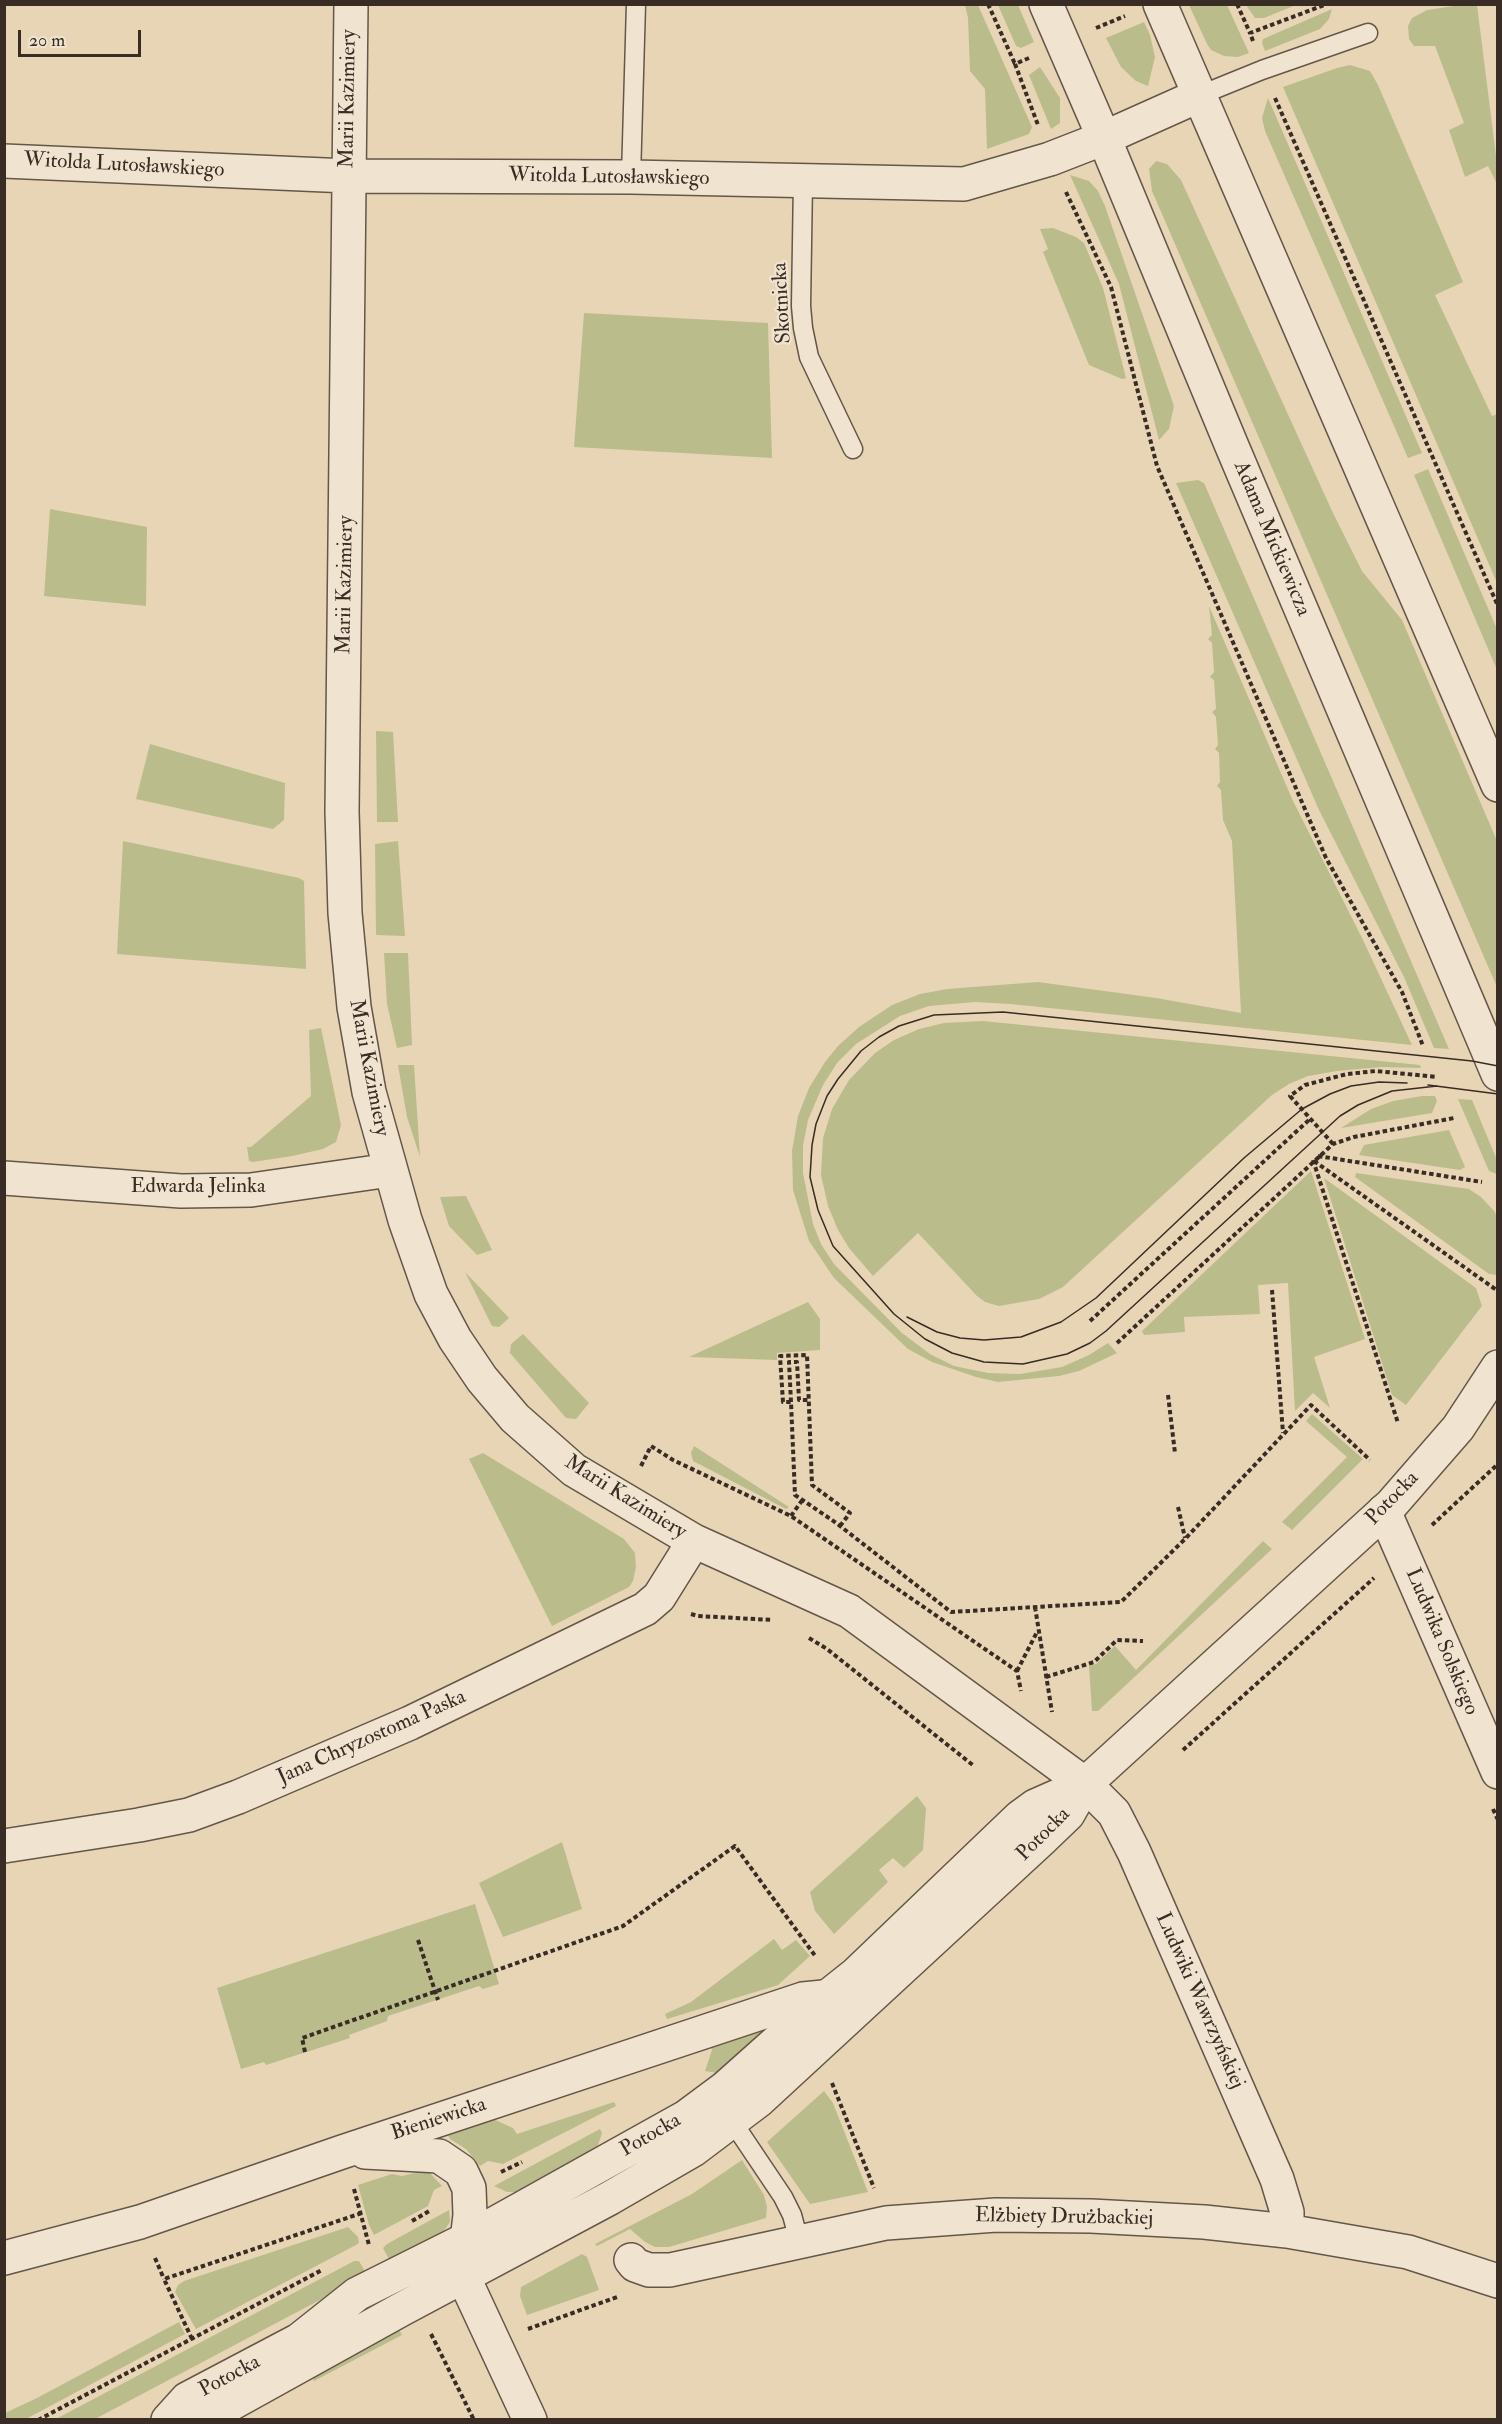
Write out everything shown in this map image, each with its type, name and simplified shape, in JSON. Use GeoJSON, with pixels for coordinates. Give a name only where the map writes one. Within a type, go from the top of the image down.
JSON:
{"type":"FeatureCollection","features":[{"type":"Feature","properties":{"kind":"street","name":"Marii Kazimiery"},"geometry":{"type":"LineString","coordinates":[[351,4],[342,811],[345,913],[354,1008],[369,1092],[390,1170],[431,1294],[455,1339],[482,1379],[515,1418],[574,1470],[694,1541],[849,1611],[1085,1785]]}},
{"type":"Feature","properties":{"kind":"street","name":"Adama Mickiewicza"},"geometry":{"type":"LineString","coordinates":[[1046,4],[1497,1074]]}},
{"type":"Feature","properties":{"kind":"street"},"geometry":{"type":"LineString","coordinates":[[1145,9],[1198,96],[1497,785]]}},
{"type":"Feature","properties":{"kind":"street","name":"Witolda Lutosławskiego"},"geometry":{"type":"LineString","coordinates":[[4,161],[348,176],[631,177],[964,184],[1050,159],[1104,138],[1198,96]]}},
{"type":"Feature","properties":{"kind":"street","name":"Edwarda Jelinka"},"geometry":{"type":"LineString","coordinates":[[4,1178],[181,1191],[251,1190],[390,1170]]}},
{"type":"Feature","properties":{"kind":"street","name":"Potocka"},"geometry":{"type":"LineString","coordinates":[[197,2420],[628,2188],[693,2150],[758,2102],[1068,1814],[1085,1785],[1384,1511],[1458,1428],[1497,1367]]}},
{"type":"Feature","properties":{"kind":"street","name":"Potocka"},"geometry":{"type":"LineString","coordinates":[[1458,1428],[1497,1403]]}},
{"type":"Feature","properties":{"kind":"street","name":"Ludwika Solskiego"},"geometry":{"type":"LineString","coordinates":[[1384,1511],[1497,1772]]}},
{"type":"Feature","properties":{"kind":"street","name":"Jana Chryzostoma Paska"},"geometry":{"type":"LineString","coordinates":[[4,1846],[189,1815],[238,1797],[410,1723],[645,1610],[659,1597],[694,1541]]}},
{"type":"Feature","properties":{"kind":"street","name":"Potocka"},"geometry":{"type":"LineString","coordinates":[[168,2420],[187,2399],[299,2340],[357,2294],[469,2238],[686,2117],[733,2082],[827,1997],[856,1974],[1020,1817],[1035,1806],[1085,1785]]}},
{"type":"Feature","properties":{"kind":"street","name":"Ludwiki Wawrzyńskiej"},"geometry":{"type":"LineString","coordinates":[[1085,1785],[1114,1813],[1134,1852],[1284,2197],[1287,2230]]}},
{"type":"Feature","properties":{"kind":"street","name":"Bieniewicka"},"geometry":{"type":"LineString","coordinates":[[4,2258],[140,2222],[342,2152],[803,1999],[875,1992]]}},
{"type":"Feature","properties":{"kind":"street"},"geometry":{"type":"LineString","coordinates":[[342,2152],[439,2156],[461,2171],[469,2188],[469,2238],[464,2276],[530,2420]]}},
{"type":"Feature","properties":{"kind":"street","name":"Elżbiety Drużbackiej"},"geometry":{"type":"LineString","coordinates":[[631,2260],[635,2265],[649,2270],[670,2270],[886,2223],[996,2215],[1067,2216],[1204,2222],[1287,2230],[1408,2252],[1497,2281]]}},
{"type":"Feature","properties":{"kind":"lane"},"geometry":{"type":"LineString","coordinates":[[631,177],[636,4]]}},
{"type":"Feature","properties":{"kind":"lane"},"geometry":{"type":"LineString","coordinates":[[1198,96],[1262,70],[1368,33]]}},
{"type":"Feature","properties":{"kind":"lane","name":"Skotnicka"},"geometry":{"type":"LineString","coordinates":[[803,181],[801,306],[803,328],[809,357],[853,449]]}},
{"type":"Feature","properties":{"kind":"lane"},"geometry":{"type":"LineString","coordinates":[[732,2121],[783,2197],[792,2215],[799,2241]]}},
{"type":"Feature","properties":{"kind":"path"},"geometry":{"type":"LineString","coordinates":[[988,4],[1015,64],[1050,159],[1111,287],[1157,466],[1326,858],[1402,992],[1423,1046]]}},
{"type":"Feature","properties":{"kind":"path"},"geometry":{"type":"LineString","coordinates":[[1237,4],[1250,33],[1262,70],[1497,606]]}},
{"type":"Feature","properties":{"kind":"path"},"geometry":{"type":"LineString","coordinates":[[1250,33],[1327,4]]}},
{"type":"Feature","properties":{"kind":"path"},"geometry":{"type":"LineString","coordinates":[[1015,64],[1145,9]]}},
{"type":"Feature","properties":{"kind":"path"},"geometry":{"type":"LineString","coordinates":[[1333,1144],[1290,1096],[1305,1085],[1323,1079],[1376,1071],[1437,1077]]}},
{"type":"Feature","properties":{"kind":"path"},"geometry":{"type":"LineString","coordinates":[[1117,1343],[1333,1144],[1354,1137],[1454,1118]]}},
{"type":"Feature","properties":{"kind":"path"},"geometry":{"type":"LineString","coordinates":[[1090,1321],[1310,1119]]}},
{"type":"Feature","properties":{"kind":"path"},"geometry":{"type":"LineString","coordinates":[[1318,1156],[1482,1182]]}},
{"type":"Feature","properties":{"kind":"path"},"geometry":{"type":"LineString","coordinates":[[1313,1160],[1497,1291]]}},
{"type":"Feature","properties":{"kind":"path"},"geometry":{"type":"LineString","coordinates":[[1313,1160],[1398,1423]]}},
{"type":"Feature","properties":{"kind":"path"},"geometry":{"type":"LineString","coordinates":[[1272,1290],[1283,1433]]}},
{"type":"Feature","properties":{"kind":"path"},"geometry":{"type":"LineString","coordinates":[[791,1402],[783,1402],[780,1356],[807,1355],[812,1485],[849,1513],[840,1526]]}},
{"type":"Feature","properties":{"kind":"path"},"geometry":{"type":"LineString","coordinates":[[809,1400],[799,1400],[797,1362],[789,1362],[795,1495],[840,1526],[951,1612],[1121,1602],[1185,1539],[1311,1406],[1371,1460]]}},
{"type":"Feature","properties":{"kind":"path"},"geometry":{"type":"LineString","coordinates":[[1168,1395],[1175,1453]]}},
{"type":"Feature","properties":{"kind":"path"},"geometry":{"type":"LineString","coordinates":[[623,1500],[651,1446],[673,1460],[791,1516],[1017,1671]]}},
{"type":"Feature","properties":{"kind":"path"},"geometry":{"type":"LineString","coordinates":[[1180,1753],[1497,1464]]}},
{"type":"Feature","properties":{"kind":"path"},"geometry":{"type":"LineString","coordinates":[[791,1516],[803,1499]]}},
{"type":"Feature","properties":{"kind":"path"},"geometry":{"type":"LineString","coordinates":[[1178,1507],[1185,1539]]}},
{"type":"Feature","properties":{"kind":"path"},"geometry":{"type":"LineString","coordinates":[[1035,1607],[1053,1718]]}},
{"type":"Feature","properties":{"kind":"path"},"geometry":{"type":"LineString","coordinates":[[689,1612],[698,1616],[783,1621]]}},
{"type":"Feature","properties":{"kind":"path"},"geometry":{"type":"LineString","coordinates":[[1022,1695],[1017,1671],[1038,1631]]}},
{"type":"Feature","properties":{"kind":"path"},"geometry":{"type":"LineString","coordinates":[[801,1632],[827,1649],[974,1766]]}},
{"type":"Feature","properties":{"kind":"path"},"geometry":{"type":"LineString","coordinates":[[1046,1677],[1094,1662],[1117,1640],[1143,1641]]}},
{"type":"Feature","properties":{"kind":"path"},"geometry":{"type":"LineString","coordinates":[[305,2052],[302,2038],[623,1926],[735,1846],[818,1959]]}},
{"type":"Feature","properties":{"kind":"path"},"geometry":{"type":"LineString","coordinates":[[418,1940],[438,2000]]}},
{"type":"Feature","properties":{"kind":"path"},"geometry":{"type":"LineString","coordinates":[[830,2080],[874,2189]]}},
{"type":"Feature","properties":{"kind":"path"},"geometry":{"type":"LineString","coordinates":[[342,2152],[362,2213],[369,2245],[379,2240]]}},
{"type":"Feature","properties":{"kind":"path"},"geometry":{"type":"LineString","coordinates":[[409,2222],[523,2161]]}},
{"type":"Feature","properties":{"kind":"path"},"geometry":{"type":"LineString","coordinates":[[192,2339],[164,2279],[362,2213]]}},
{"type":"Feature","properties":{"kind":"path"},"geometry":{"type":"LineString","coordinates":[[527,2330],[618,2297]]}},
{"type":"Feature","properties":{"kind":"path"},"geometry":{"type":"LineString","coordinates":[[428,2328],[474,2420]]}},
{"type":"Feature","properties":{"kind":"green space"},"geometry":{"type":"Polygon","coordinates":[[[1468,4],[1477,5],[1497,164],[1497,184],[1488,166],[1465,177],[1449,130],[1464,123],[1435,46],[1414,46],[1409,39],[1408,26],[1412,18],[1427,10],[1468,4]]]}},
{"type":"Feature","properties":{"kind":"green space"},"geometry":{"type":"Polygon","coordinates":[[[965,5],[978,5],[1032,127],[1029,134],[987,149],[985,89],[970,71],[968,18],[965,5]]]}},
{"type":"Feature","properties":{"kind":"green space"},"geometry":{"type":"Polygon","coordinates":[[[998,5],[1018,5],[1034,42],[1021,48],[1016,46],[998,5]]]}},
{"type":"Feature","properties":{"kind":"green space"},"geometry":{"type":"Polygon","coordinates":[[[1189,5],[1227,5],[1249,53],[1238,57],[1224,56],[1211,50],[1189,5]]]}},
{"type":"Feature","properties":{"kind":"green space"},"geometry":{"type":"Polygon","coordinates":[[[1246,5],[1296,5],[1264,18],[1255,18],[1246,5]]]}},
{"type":"Feature","properties":{"kind":"green space"},"geometry":{"type":"Polygon","coordinates":[[[1332,9],[1329,19],[1320,29],[1265,51],[1263,39],[1332,9]]]}},
{"type":"Feature","properties":{"kind":"green space"},"geometry":{"type":"Polygon","coordinates":[[[1144,22],[1150,35],[1155,57],[1148,86],[1136,81],[1121,67],[1106,38],[1144,22]]]}},
{"type":"Feature","properties":{"kind":"green space"},"geometry":{"type":"Polygon","coordinates":[[[1350,65],[1370,71],[1378,85],[1463,282],[1435,295],[1492,416],[1497,414],[1497,583],[1283,87],[1350,65]]]}},
{"type":"Feature","properties":{"kind":"green space"},"geometry":{"type":"Polygon","coordinates":[[[1040,67],[1060,98],[1060,123],[1051,129],[1029,75],[1040,67]]]}},
{"type":"Feature","properties":{"kind":"green space"},"geometry":{"type":"Polygon","coordinates":[[[1268,98],[1422,453],[1408,458],[1265,131],[1262,118],[1268,98]]]}},
{"type":"Feature","properties":{"kind":"green space"},"geometry":{"type":"Polygon","coordinates":[[[1156,161],[1167,164],[1181,180],[1333,513],[1362,571],[1402,620],[1497,841],[1497,987],[1152,191],[1149,169],[1156,161]]]}},
{"type":"Feature","properties":{"kind":"green space"},"geometry":{"type":"Polygon","coordinates":[[[1070,175],[1089,181],[1098,191],[1105,206],[1174,406],[1169,429],[1159,440],[1119,284],[1070,175]]]}},
{"type":"Feature","properties":{"kind":"green space"},"geometry":{"type":"Polygon","coordinates":[[[1053,228],[1076,237],[1084,243],[1103,288],[1126,378],[1122,379],[1089,365],[1043,252],[1048,249],[1040,229],[1053,228]]]}},
{"type":"Feature","properties":{"kind":"green space"},"geometry":{"type":"Polygon","coordinates":[[[584,313],[768,323],[772,458],[574,447],[584,313]]]}},
{"type":"Feature","properties":{"kind":"green space"},"geometry":{"type":"Polygon","coordinates":[[[1428,469],[1497,629],[1497,670],[1414,475],[1428,469]]]}},
{"type":"Feature","properties":{"kind":"green space"},"geometry":{"type":"Polygon","coordinates":[[[1198,480],[1204,483],[1449,1049],[1434,1048],[1404,977],[1319,810],[1176,483],[1198,480]]]}},
{"type":"Feature","properties":{"kind":"green space"},"geometry":{"type":"Polygon","coordinates":[[[50,509],[147,527],[146,606],[44,596],[50,509]]]}},
{"type":"Feature","properties":{"kind":"green space"},"geometry":{"type":"Polygon","coordinates":[[[1209,606],[1293,801],[1363,940],[1412,1045],[975,1002],[929,1006],[900,1016],[856,1044],[837,1063],[823,1085],[808,1120],[803,1146],[803,1173],[813,1224],[821,1244],[834,1264],[902,1333],[930,1354],[954,1366],[988,1373],[1020,1374],[1062,1367],[1089,1355],[1108,1343],[1117,1353],[1079,1371],[1059,1376],[998,1382],[976,1377],[932,1362],[908,1349],[834,1278],[809,1241],[793,1190],[792,1151],[798,1116],[809,1088],[838,1046],[859,1027],[892,1005],[920,994],[947,989],[1038,982],[1156,998],[1241,1013],[1232,841],[1223,820],[1221,790],[1217,786],[1220,782],[1219,753],[1215,749],[1218,745],[1216,717],[1212,712],[1216,709],[1214,680],[1210,677],[1214,672],[1212,643],[1208,639],[1212,635],[1209,606]]]}},
{"type":"Feature","properties":{"kind":"green space"},"geometry":{"type":"Polygon","coordinates":[[[376,731],[393,732],[398,822],[377,822],[376,731]]]}},
{"type":"Feature","properties":{"kind":"green space"},"geometry":{"type":"Polygon","coordinates":[[[150,744],[285,783],[284,820],[273,829],[136,799],[150,744]]]}},
{"type":"Feature","properties":{"kind":"green space"},"geometry":{"type":"Polygon","coordinates":[[[123,841],[299,878],[304,881],[306,969],[117,954],[123,841]]]}},
{"type":"Feature","properties":{"kind":"green space"},"geometry":{"type":"Polygon","coordinates":[[[398,841],[405,936],[376,935],[375,844],[398,841]]]}},
{"type":"Feature","properties":{"kind":"green space"},"geometry":{"type":"Polygon","coordinates":[[[384,953],[408,953],[412,1045],[397,1048],[387,1004],[384,953]]]}},
{"type":"Feature","properties":{"kind":"green space"},"geometry":{"type":"Polygon","coordinates":[[[983,1021],[1420,1065],[1421,1068],[1381,1067],[1337,1071],[1308,1076],[1289,1084],[1272,1095],[1063,1287],[1039,1299],[999,1306],[985,1302],[977,1296],[918,1233],[873,1276],[849,1248],[838,1230],[828,1206],[821,1175],[823,1138],[832,1109],[849,1080],[875,1053],[894,1040],[919,1029],[944,1023],[983,1021]]]}},
{"type":"Feature","properties":{"kind":"green space"},"geometry":{"type":"Polygon","coordinates":[[[321,1028],[341,1125],[336,1142],[323,1149],[292,1156],[249,1161],[247,1147],[251,1147],[311,1096],[309,1030],[321,1028]]]}},
{"type":"Feature","properties":{"kind":"green space"},"geometry":{"type":"Polygon","coordinates":[[[398,1065],[414,1065],[420,1157],[407,1117],[398,1065]]]}},
{"type":"Feature","properties":{"kind":"green space"},"geometry":{"type":"Polygon","coordinates":[[[1435,1096],[1437,1101],[1432,1113],[1341,1128],[1371,1109],[1393,1101],[1435,1096]]]}},
{"type":"Feature","properties":{"kind":"green space"},"geometry":{"type":"Polygon","coordinates":[[[1458,1099],[1472,1100],[1497,1160],[1497,1174],[1489,1171],[1458,1099]]]}},
{"type":"Feature","properties":{"kind":"green space"},"geometry":{"type":"Polygon","coordinates":[[[1449,1130],[1465,1167],[1460,1170],[1359,1155],[1364,1145],[1449,1130]]]}},
{"type":"Feature","properties":{"kind":"green space"},"geometry":{"type":"Polygon","coordinates":[[[1311,1171],[1365,1339],[1314,1357],[1330,1408],[1313,1393],[1295,1411],[1288,1283],[1258,1285],[1260,1314],[1184,1317],[1185,1332],[1144,1335],[1142,1331],[1311,1171]]]}},
{"type":"Feature","properties":{"kind":"green space"},"geometry":{"type":"Polygon","coordinates":[[[1356,1173],[1469,1189],[1481,1197],[1495,1212],[1497,1219],[1497,1275],[1489,1274],[1355,1177],[1356,1173]]]}},
{"type":"Feature","properties":{"kind":"green space"},"geometry":{"type":"Polygon","coordinates":[[[1324,1178],[1476,1288],[1482,1306],[1406,1405],[1392,1395],[1324,1178]]]}},
{"type":"Feature","properties":{"kind":"green space"},"geometry":{"type":"Polygon","coordinates":[[[466,1196],[492,1250],[477,1255],[449,1226],[440,1197],[466,1196]]]}},
{"type":"Feature","properties":{"kind":"green space"},"geometry":{"type":"Polygon","coordinates":[[[465,1272],[509,1318],[499,1327],[492,1326],[465,1272]]]}},
{"type":"Feature","properties":{"kind":"green space"},"geometry":{"type":"Polygon","coordinates":[[[808,1302],[820,1319],[820,1350],[777,1353],[777,1360],[689,1357],[808,1302]]]}},
{"type":"Feature","properties":{"kind":"green space"},"geometry":{"type":"Polygon","coordinates":[[[523,1334],[589,1403],[576,1419],[566,1418],[510,1353],[511,1344],[523,1334]]]}},
{"type":"Feature","properties":{"kind":"green space"},"geometry":{"type":"Polygon","coordinates":[[[1312,1414],[1363,1459],[1292,1530],[1282,1522],[1347,1457],[1306,1421],[1312,1414]]]}},
{"type":"Feature","properties":{"kind":"green space"},"geometry":{"type":"Polygon","coordinates":[[[694,1446],[789,1507],[786,1509],[693,1461],[691,1453],[694,1446]]]}},
{"type":"Feature","properties":{"kind":"green space"},"geometry":{"type":"Polygon","coordinates":[[[483,1453],[624,1539],[635,1553],[636,1567],[629,1587],[552,1626],[469,1459],[483,1453]]]}},
{"type":"Feature","properties":{"kind":"green space"},"geometry":{"type":"Polygon","coordinates":[[[1263,1541],[1272,1549],[1098,1711],[1092,1711],[1089,1666],[1096,1664],[1115,1646],[1136,1670],[1263,1541]]]}},
{"type":"Feature","properties":{"kind":"green space"},"geometry":{"type":"Polygon","coordinates":[[[917,1796],[926,1808],[923,1850],[904,1868],[893,1858],[879,1870],[888,1882],[834,1934],[815,1911],[810,1892],[917,1796]]]}},
{"type":"Feature","properties":{"kind":"green space"},"geometry":{"type":"Polygon","coordinates":[[[562,1842],[582,1909],[503,1937],[479,1883],[562,1842]]]}},
{"type":"Feature","properties":{"kind":"green space"},"geometry":{"type":"Polygon","coordinates":[[[475,1904],[499,1984],[483,1989],[479,1986],[388,2016],[387,2021],[349,2035],[350,2038],[266,2065],[264,2062],[241,2069],[217,1988],[475,1904]]]}},
{"type":"Feature","properties":{"kind":"green space"},"geometry":{"type":"Polygon","coordinates":[[[774,1939],[782,1950],[796,1940],[810,1956],[778,1985],[667,2019],[665,2014],[691,2002],[774,1939]]]}},
{"type":"Feature","properties":{"kind":"green space"},"geometry":{"type":"Polygon","coordinates":[[[761,2028],[766,2033],[724,2074],[705,2071],[712,2050],[710,2046],[761,2028]]]}},
{"type":"Feature","properties":{"kind":"green space"},"geometry":{"type":"Polygon","coordinates":[[[824,2091],[833,2103],[868,2192],[810,2204],[767,2142],[824,2091]]]}},
{"type":"Feature","properties":{"kind":"green space"},"geometry":{"type":"Polygon","coordinates":[[[614,2102],[616,2106],[503,2164],[488,2161],[480,2166],[466,2149],[450,2139],[448,2135],[448,2132],[491,2118],[513,2128],[517,2134],[614,2102]]]}},
{"type":"Feature","properties":{"kind":"green space"},"geometry":{"type":"Polygon","coordinates":[[[600,2129],[602,2133],[595,2154],[525,2192],[507,2192],[494,2186],[600,2129]]]}},
{"type":"Feature","properties":{"kind":"green space"},"geometry":{"type":"Polygon","coordinates":[[[742,2160],[764,2195],[767,2207],[766,2218],[669,2247],[655,2247],[630,2229],[597,2246],[595,2244],[692,2194],[742,2160]]]}},
{"type":"Feature","properties":{"kind":"green space"},"geometry":{"type":"Polygon","coordinates":[[[427,2170],[442,2186],[434,2190],[428,2206],[374,2235],[358,2185],[392,2174],[402,2176],[427,2170]]]}},
{"type":"Feature","properties":{"kind":"green space"},"geometry":{"type":"Polygon","coordinates":[[[449,2210],[450,2222],[441,2235],[391,2263],[383,2248],[387,2244],[449,2210]]]}},
{"type":"Feature","properties":{"kind":"green space"},"geometry":{"type":"Polygon","coordinates":[[[348,2227],[358,2237],[359,2243],[196,2329],[175,2292],[178,2285],[184,2281],[348,2227]]]}},
{"type":"Feature","properties":{"kind":"green space"},"geometry":{"type":"Polygon","coordinates":[[[582,2254],[587,2257],[599,2290],[527,2315],[520,2296],[521,2287],[582,2254]]]}},
{"type":"Feature","properties":{"kind":"green space"},"geometry":{"type":"Polygon","coordinates":[[[354,2261],[359,2261],[367,2275],[95,2419],[54,2420],[354,2261]]]}},
{"type":"Feature","properties":{"kind":"green space"},"geometry":{"type":"Polygon","coordinates":[[[179,2322],[185,2334],[26,2419],[5,2419],[5,2413],[179,2322]]]}},
{"type":"Feature","properties":{"kind":"green space"},"geometry":{"type":"Polygon","coordinates":[[[398,2328],[402,2335],[314,2381],[310,2372],[398,2328]]]}},
{"type":"Feature","properties":{"kind":"tram line"},"geometry":{"type":"LineString","coordinates":[[1437,1086],[1392,1091],[1358,1105],[1340,1116],[1106,1331],[1090,1343],[1067,1354],[1023,1364],[984,1362],[952,1353],[925,1339],[894,1314],[833,1246],[818,1210],[810,1177],[816,1124],[827,1096],[838,1079],[861,1051],[879,1037],[899,1026],[934,1015],[1003,1012],[1472,1061],[1498,1066]]}},
{"type":"Feature","properties":{"kind":"tram line"},"geometry":{"type":"LineString","coordinates":[[907,1317],[937,1332],[960,1338],[984,1340],[1021,1337],[1061,1322],[1096,1298],[1244,1158],[1302,1109],[1351,1086],[1379,1082],[1407,1083]]}},
{"type":"Feature","properties":{"kind":"tram line"},"geometry":{"type":"LineString","coordinates":[[1428,1085],[1498,1094]]}}]}
